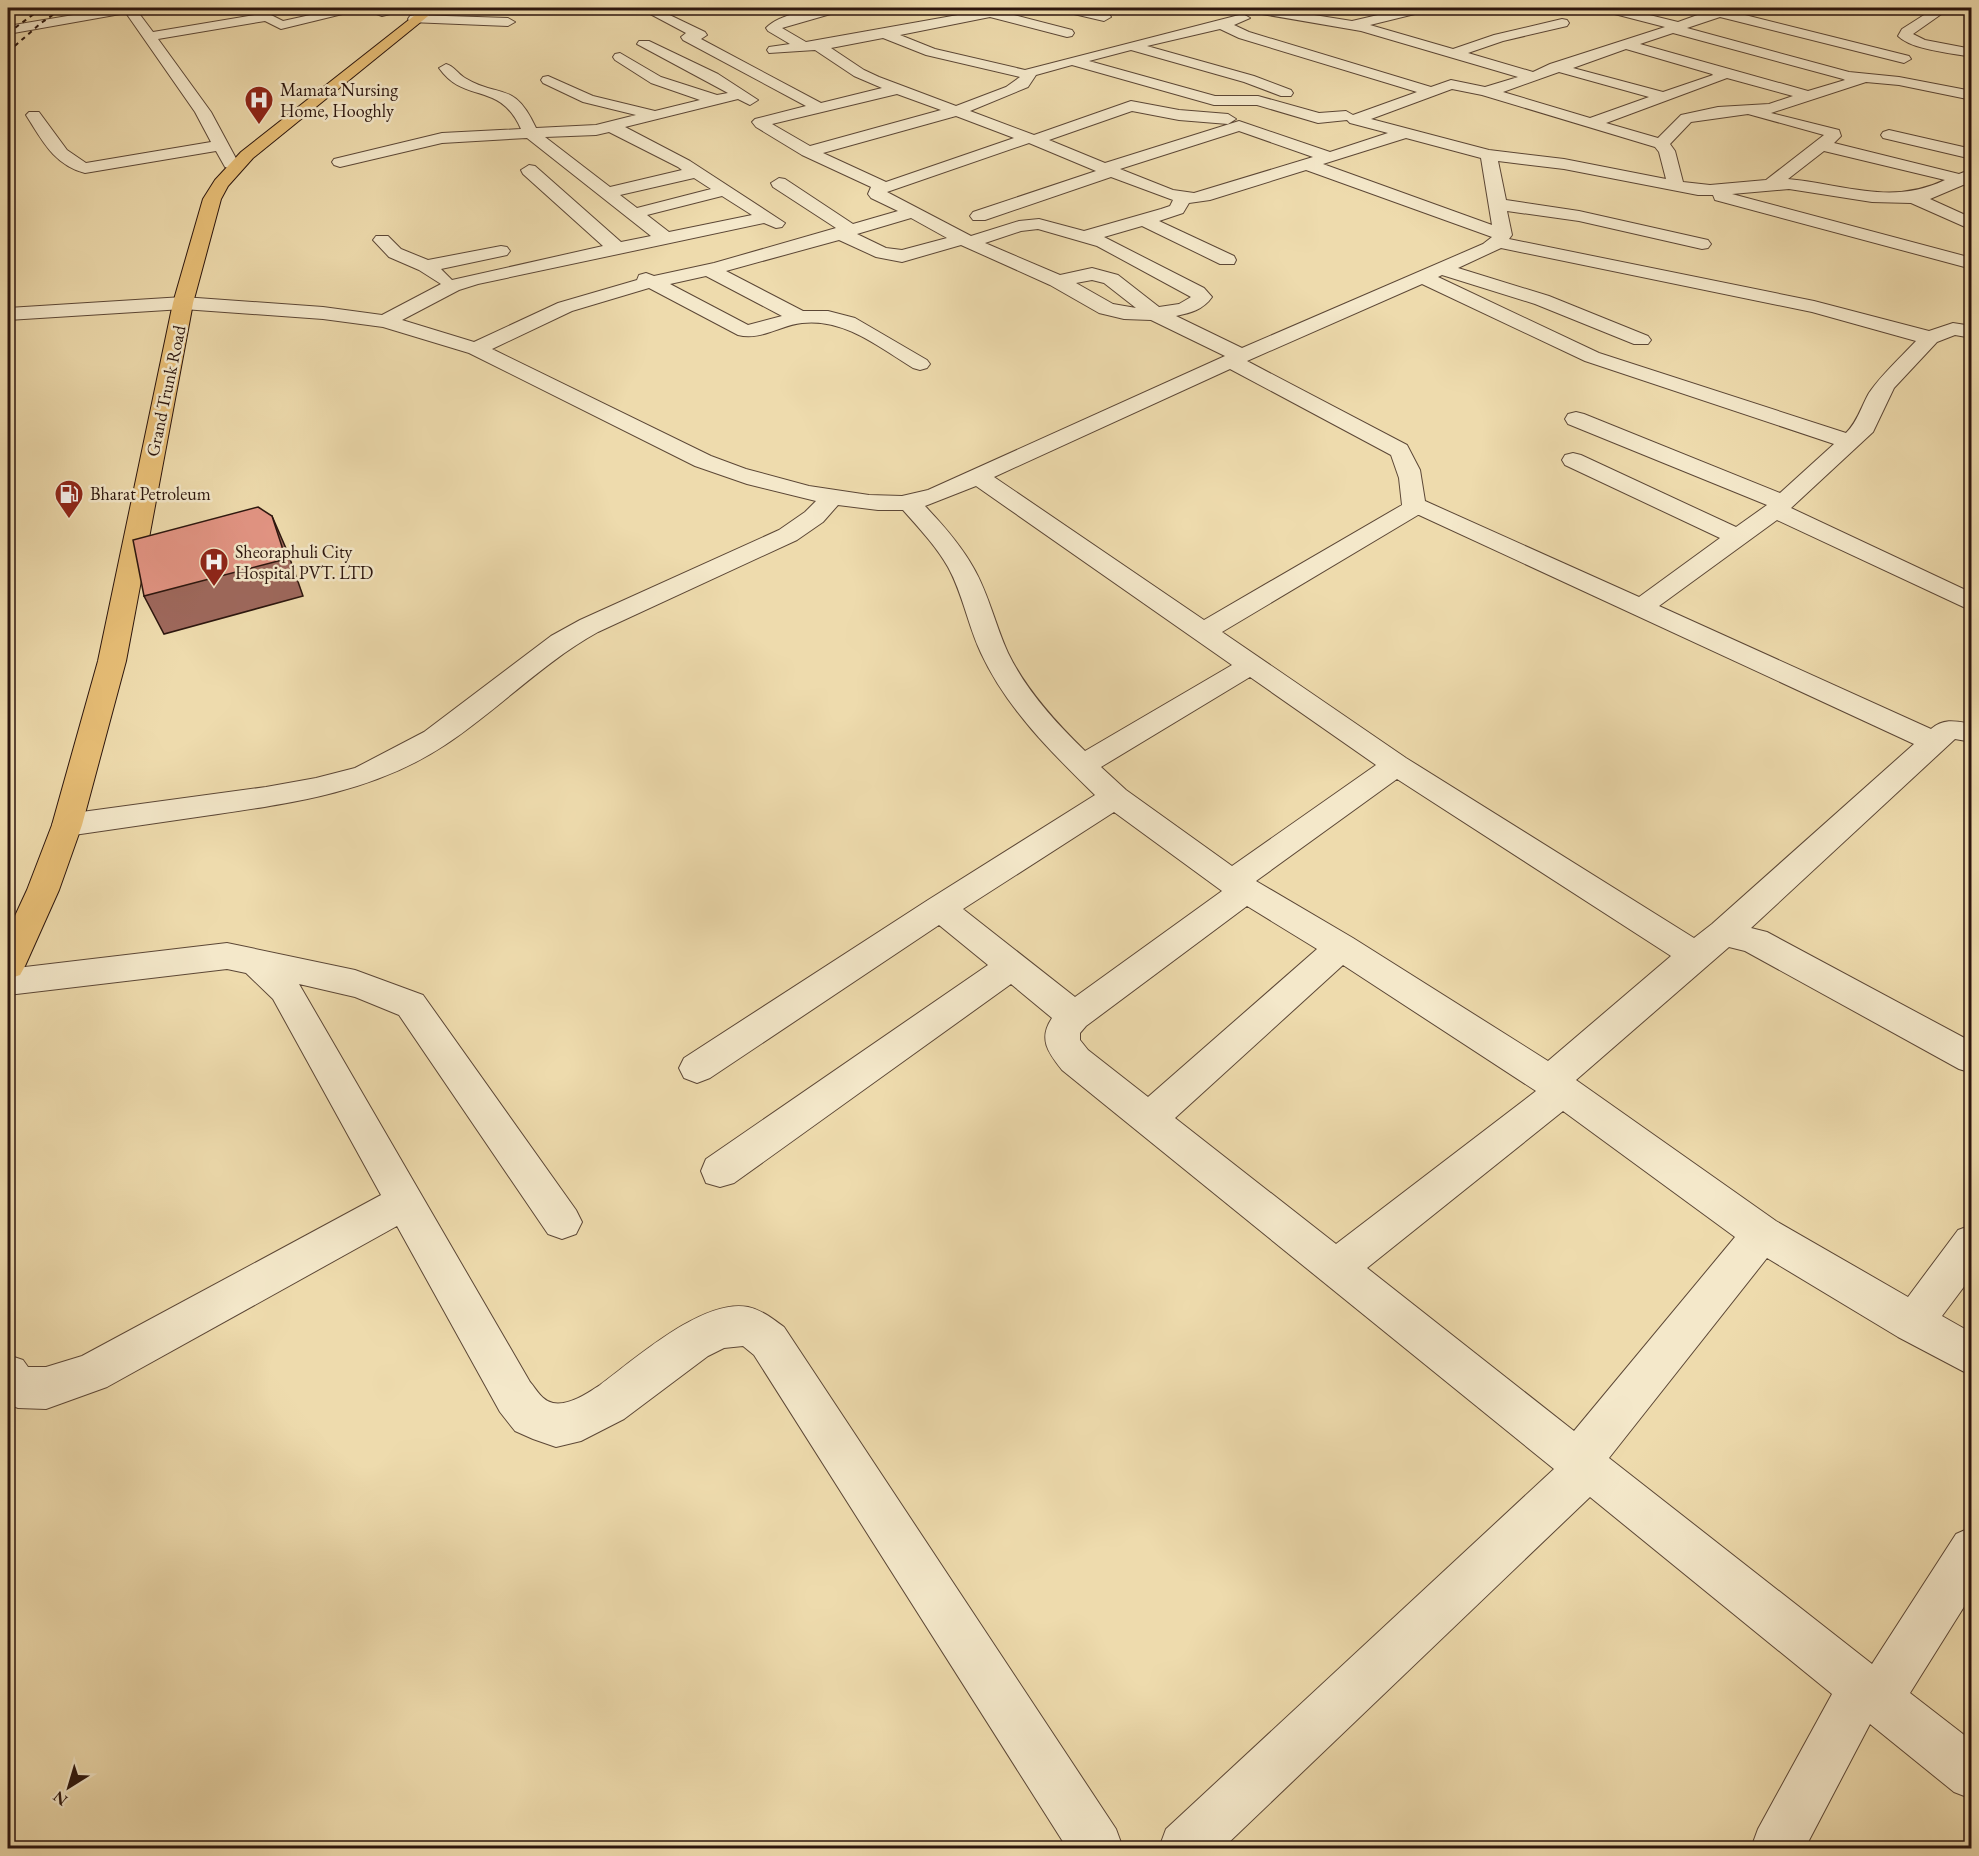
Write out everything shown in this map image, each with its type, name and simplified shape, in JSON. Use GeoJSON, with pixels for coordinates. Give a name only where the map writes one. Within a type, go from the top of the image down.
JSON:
{"type":"FeatureCollection","features":[{"type":"Feature","properties":{"kind":"main road","name":"Grand Trunk Road"},"geometry":{"type":"LineString","coordinates":[[8,966],[43,890],[67,825],[112,661],[183,303],[212,199],[233,168],[415,11]]}},
{"type":"Feature","properties":{"kind":"street"},"geometry":{"type":"LineString","coordinates":[[8,30],[129,8],[203,111],[233,168]]}},
{"type":"Feature","properties":{"kind":"street"},"geometry":{"type":"LineString","coordinates":[[252,8],[280,25],[357,8]]}},
{"type":"Feature","properties":{"kind":"street"},"geometry":{"type":"LineString","coordinates":[[369,8],[382,12],[415,11],[508,22]]}},
{"type":"Feature","properties":{"kind":"street"},"geometry":{"type":"LineString","coordinates":[[837,8],[783,22],[773,28],[859,73],[897,89],[1183,197],[1204,196],[1403,134]]}},
{"type":"Feature","properties":{"kind":"street"},"geometry":{"type":"LineString","coordinates":[[774,50],[885,34],[993,14],[1011,8]]}},
{"type":"Feature","properties":{"kind":"street"},"geometry":{"type":"LineString","coordinates":[[1066,8],[1104,17]]}},
{"type":"Feature","properties":{"kind":"street"},"geometry":{"type":"LineString","coordinates":[[1280,13],[1299,8]]}},
{"type":"Feature","properties":{"kind":"street"},"geometry":{"type":"LineString","coordinates":[[1355,25],[1422,8]]}},
{"type":"Feature","properties":{"kind":"street"},"geometry":{"type":"LineString","coordinates":[[1608,8],[1863,78],[1899,81],[1971,96]]}},
{"type":"Feature","properties":{"kind":"street"},"geometry":{"type":"LineString","coordinates":[[1950,8],[1907,32],[1905,36],[1921,43],[1971,53]]}},
{"type":"Feature","properties":{"kind":"street"},"geometry":{"type":"LineString","coordinates":[[808,152],[956,111],[1011,90],[1023,84],[1029,75],[1041,69],[1222,25],[1259,9],[1355,25],[1531,76]]}},
{"type":"Feature","properties":{"kind":"street"},"geometry":{"type":"LineString","coordinates":[[652,11],[680,10]]}},
{"type":"Feature","properties":{"kind":"street"},"geometry":{"type":"LineString","coordinates":[[1485,91],[1725,10],[1904,59]]}},
{"type":"Feature","properties":{"kind":"street"},"geometry":{"type":"LineString","coordinates":[[652,11],[700,35],[688,37],[819,107]]}},
{"type":"Feature","properties":{"kind":"street"},"geometry":{"type":"LineString","coordinates":[[993,14],[1067,33]]}},
{"type":"Feature","properties":{"kind":"street"},"geometry":{"type":"LineString","coordinates":[[148,37],[267,17]]}},
{"type":"Feature","properties":{"kind":"street"},"geometry":{"type":"LineString","coordinates":[[1454,53],[1562,22]]}},
{"type":"Feature","properties":{"kind":"street"},"geometry":{"type":"LineString","coordinates":[[1222,25],[1244,35],[1430,91]]}},
{"type":"Feature","properties":{"kind":"street"},"geometry":{"type":"LineString","coordinates":[[885,34],[931,52],[1029,75]]}},
{"type":"Feature","properties":{"kind":"street"},"geometry":{"type":"LineString","coordinates":[[851,40],[870,50]]}},
{"type":"Feature","properties":{"kind":"street"},"geometry":{"type":"LineString","coordinates":[[644,44],[713,77],[774,117]]}},
{"type":"Feature","properties":{"kind":"street"},"geometry":{"type":"LineString","coordinates":[[1624,44],[1809,96]]}},
{"type":"Feature","properties":{"kind":"street"},"geometry":{"type":"LineString","coordinates":[[1132,46],[1249,79],[1350,118],[1403,134],[1489,155],[1564,164],[1698,190],[1864,233],[1971,264]]}},
{"type":"Feature","properties":{"kind":"street"},"geometry":{"type":"LineString","coordinates":[[1476,46],[1665,97]]}},
{"type":"Feature","properties":{"kind":"street"},"geometry":{"type":"LineString","coordinates":[[620,57],[656,80],[716,100]]}},
{"type":"Feature","properties":{"kind":"street"},"geometry":{"type":"LineString","coordinates":[[1073,61],[1181,91],[1225,101],[1268,103],[1318,118],[1350,118],[1451,84],[1485,91],[1661,144],[1667,151],[1676,186]]}},
{"type":"Feature","properties":{"kind":"street"},"geometry":{"type":"LineString","coordinates":[[446,68],[452,77],[466,86],[495,94],[512,102],[519,110],[531,134],[604,193],[665,238]]}},
{"type":"Feature","properties":{"kind":"street"},"geometry":{"type":"LineString","coordinates":[[1593,123],[1720,77],[1721,74],[1717,71]]}},
{"type":"Feature","properties":{"kind":"street"},"geometry":{"type":"LineString","coordinates":[[1661,144],[1686,118],[1771,108],[1863,78]]}},
{"type":"Feature","properties":{"kind":"street"},"geometry":{"type":"LineString","coordinates":[[548,80],[588,99],[655,116]]}},
{"type":"Feature","properties":{"kind":"street"},"geometry":{"type":"LineString","coordinates":[[884,187],[808,152],[760,124],[763,120],[774,117],[897,89]]}},
{"type":"Feature","properties":{"kind":"street"},"geometry":{"type":"LineString","coordinates":[[1147,108],[1181,91]]}},
{"type":"Feature","properties":{"kind":"street"},"geometry":{"type":"LineString","coordinates":[[340,162],[442,138],[581,132],[612,128],[740,94]]}},
{"type":"Feature","properties":{"kind":"street"},"geometry":{"type":"LineString","coordinates":[[779,183],[845,232],[882,253],[902,256],[966,240],[1029,223],[1114,247],[1197,292],[1202,297],[1190,305],[1157,315],[1114,311],[1087,299],[1059,281],[1004,259],[966,240],[878,194],[878,190],[1131,106],[1179,115],[1223,118],[1330,157]]}},
{"type":"Feature","properties":{"kind":"street"},"geometry":{"type":"LineString","coordinates":[[1744,110],[1833,133],[1772,183]]}},
{"type":"Feature","properties":{"kind":"street"},"geometry":{"type":"LineString","coordinates":[[34,115],[64,157],[77,166],[85,168],[221,146]]}},
{"type":"Feature","properties":{"kind":"street"},"geometry":{"type":"LineString","coordinates":[[908,124],[927,133]]}},
{"type":"Feature","properties":{"kind":"street"},"geometry":{"type":"LineString","coordinates":[[943,228],[1231,126],[1246,127]]}},
{"type":"Feature","properties":{"kind":"street"},"geometry":{"type":"LineString","coordinates":[[612,128],[696,172],[805,243]]}},
{"type":"Feature","properties":{"kind":"street"},"geometry":{"type":"LineString","coordinates":[[1889,135],[1971,154]]}},
{"type":"Feature","properties":{"kind":"street"},"geometry":{"type":"LineString","coordinates":[[1821,145],[1964,182]]}},
{"type":"Feature","properties":{"kind":"street"},"geometry":{"type":"LineString","coordinates":[[956,147],[976,156]]}},
{"type":"Feature","properties":{"kind":"street"},"geometry":{"type":"LineString","coordinates":[[1489,155],[1501,239]]}},
{"type":"Feature","properties":{"kind":"street"},"geometry":{"type":"LineString","coordinates":[[1306,164],[1501,239],[1814,307],[1930,338]]}},
{"type":"Feature","properties":{"kind":"street"},"geometry":{"type":"LineString","coordinates":[[529,170],[597,231],[618,258],[650,282],[745,331],[800,317],[828,317],[848,322],[872,334],[920,364]]}},
{"type":"Feature","properties":{"kind":"street"},"geometry":{"type":"LineString","coordinates":[[1286,170],[1355,200]]}},
{"type":"Feature","properties":{"kind":"street"},"geometry":{"type":"LineString","coordinates":[[604,193],[696,172]]}},
{"type":"Feature","properties":{"kind":"street"},"geometry":{"type":"LineString","coordinates":[[1698,190],[1720,192],[1772,183],[1806,185],[1893,198],[1914,198],[1964,182]]}},
{"type":"Feature","properties":{"kind":"street"},"geometry":{"type":"LineString","coordinates":[[632,213],[726,190]]}},
{"type":"Feature","properties":{"kind":"street"},"geometry":{"type":"LineString","coordinates":[[1083,237],[1177,209],[1183,197]]}},
{"type":"Feature","properties":{"kind":"street"},"geometry":{"type":"LineString","coordinates":[[1914,198],[1971,225]]}},
{"type":"Feature","properties":{"kind":"street"},"geometry":{"type":"LineString","coordinates":[[1496,204],[1579,216],[1702,244]]}},
{"type":"Feature","properties":{"kind":"street"},"geometry":{"type":"LineString","coordinates":[[477,349],[565,308],[650,282],[709,270],[903,216],[911,211]]}},
{"type":"Feature","properties":{"kind":"street"},"geometry":{"type":"LineString","coordinates":[[385,321],[452,286],[512,269],[618,258],[665,238],[767,217]]}},
{"type":"Feature","properties":{"kind":"street"},"geometry":{"type":"LineString","coordinates":[[1144,220],[1227,260]]}},
{"type":"Feature","properties":{"kind":"street"},"geometry":{"type":"LineString","coordinates":[[574,236],[597,231]]}},
{"type":"Feature","properties":{"kind":"street"},"geometry":{"type":"LineString","coordinates":[[8,314],[183,303],[323,313],[385,321],[477,349],[736,475],[777,487],[833,497],[874,503],[909,502],[936,495],[1236,358],[1431,273],[1501,239]]}},
{"type":"Feature","properties":{"kind":"street"},"geometry":{"type":"LineString","coordinates":[[382,240],[395,252],[426,266],[452,286]]}},
{"type":"Feature","properties":{"kind":"street"},"geometry":{"type":"LineString","coordinates":[[426,266],[517,247]]}},
{"type":"Feature","properties":{"kind":"street"},"geometry":{"type":"LineString","coordinates":[[709,270],[800,317]]}},
{"type":"Feature","properties":{"kind":"street"},"geometry":{"type":"LineString","coordinates":[[1431,273],[1542,300],[1641,340]]}},
{"type":"Feature","properties":{"kind":"street"},"geometry":{"type":"LineString","coordinates":[[1431,273],[1592,357],[1850,442]]}},
{"type":"Feature","properties":{"kind":"street"},"geometry":{"type":"LineString","coordinates":[[1059,281],[1092,274],[1111,279],[1157,315],[1399,450],[1410,469],[1414,508]]}},
{"type":"Feature","properties":{"kind":"street"},"geometry":{"type":"LineString","coordinates":[[1641,607],[1779,507],[1850,442],[1865,427],[1879,395],[1887,384],[1930,338],[1953,329],[1971,332]]}},
{"type":"Feature","properties":{"kind":"street"},"geometry":{"type":"LineString","coordinates":[[1576,419],[1779,507],[1971,603]]}},
{"type":"Feature","properties":{"kind":"street"},"geometry":{"type":"LineString","coordinates":[[1573,460],[1738,537]]}},
{"type":"Feature","properties":{"kind":"street"},"geometry":{"type":"LineString","coordinates":[[977,476],[1396,765],[1695,955]]}},
{"type":"Feature","properties":{"kind":"street"},"geometry":{"type":"LineString","coordinates":[[67,825],[266,797],[316,788],[365,775],[434,739],[560,642],[613,614],[788,535],[814,517],[833,497]]}},
{"type":"Feature","properties":{"kind":"street"},"geometry":{"type":"LineString","coordinates":[[909,502],[944,541],[962,569],[995,654],[1017,690],[1045,729],[1115,797],[1239,887],[1341,948],[1557,1086],[1762,1234],[1971,1356]]}},
{"type":"Feature","properties":{"kind":"street"},"geometry":{"type":"LineString","coordinates":[[1203,632],[1414,508],[1430,510],[1641,607],[1957,728],[1724,933],[1695,955],[1557,1086],[1337,1268]]}},
{"type":"Feature","properties":{"kind":"street"},"geometry":{"type":"LineString","coordinates":[[1082,765],[1251,665]]}},
{"type":"Feature","properties":{"kind":"street"},"geometry":{"type":"LineString","coordinates":[[1396,765],[1074,1016],[1063,1030],[1062,1044],[1075,1060],[1971,1774]]}},
{"type":"Feature","properties":{"kind":"street"},"geometry":{"type":"LineString","coordinates":[[697,1068],[940,908],[1115,797]]}},
{"type":"Feature","properties":{"kind":"street"},"geometry":{"type":"LineString","coordinates":[[940,908],[1074,1016]]}},
{"type":"Feature","properties":{"kind":"street"},"geometry":{"type":"LineString","coordinates":[[1724,933],[1755,941],[1971,1059]]}},
{"type":"Feature","properties":{"kind":"street"},"geometry":{"type":"LineString","coordinates":[[1149,1118],[1341,948]]}},
{"type":"Feature","properties":{"kind":"street"},"geometry":{"type":"LineString","coordinates":[[8,982],[227,956],[360,984],[388,993],[411,1005],[562,1222]]}},
{"type":"Feature","properties":{"kind":"street"},"geometry":{"type":"LineString","coordinates":[[257,963],[285,990],[515,1397],[533,1419],[559,1427],[587,1419],[704,1335],[730,1325],[749,1326],[769,1341],[1097,1848]]}},
{"type":"Feature","properties":{"kind":"street"},"geometry":{"type":"LineString","coordinates":[[720,1171],[1012,966]]}},
{"type":"Feature","properties":{"kind":"street"},"geometry":{"type":"LineString","coordinates":[[8,1375],[18,1387],[46,1388],[92,1373],[406,1201]]}},
{"type":"Feature","properties":{"kind":"street"},"geometry":{"type":"LineString","coordinates":[[1185,1848],[1583,1464],[1762,1234]]}},
{"type":"Feature","properties":{"kind":"street"},"geometry":{"type":"LineString","coordinates":[[1913,1323],[1971,1243]]}},
{"type":"Feature","properties":{"kind":"street"},"geometry":{"type":"LineString","coordinates":[[1777,1848],[1871,1693],[1971,1550]]}},
{"type":"Feature","properties":{"kind":"building"},"geometry":{"type":"Polygon","coordinates":[[[258,507],[272,516],[286,559],[144,596],[133,540],[258,507]]]}},
{"type":"Feature","properties":{"kind":"railway"},"geometry":{"type":"LineString","coordinates":[[8,33],[42,8]]}},
{"type":"Feature","properties":{"kind":"railway"},"geometry":{"type":"LineString","coordinates":[[8,52],[41,23],[63,8]]}},
{"type":"Feature","properties":{"kind":"place","name":"Mamata Nursing Home, Hooghly"},"geometry":{"type":"Point","coordinates":[259,126]}},
{"type":"Feature","properties":{"kind":"place","name":"Bharat Petroleum"},"geometry":{"type":"Point","coordinates":[69,520]}},
{"type":"Feature","properties":{"kind":"place","name":"Sheoraphuli City Hospital PVT. LTD"},"geometry":{"type":"Point","coordinates":[214,588]}}]}
